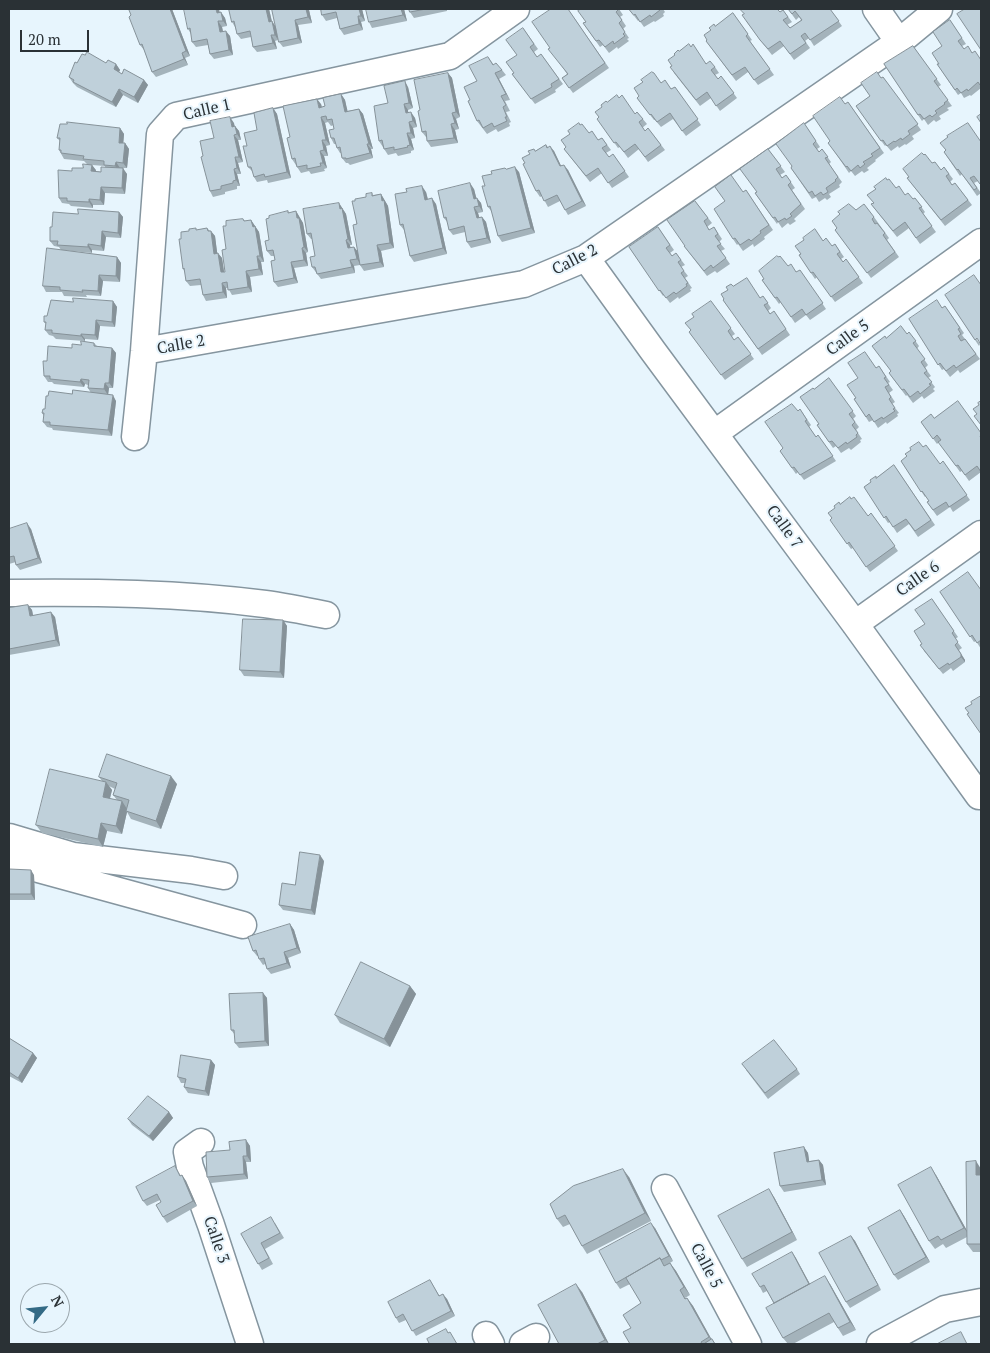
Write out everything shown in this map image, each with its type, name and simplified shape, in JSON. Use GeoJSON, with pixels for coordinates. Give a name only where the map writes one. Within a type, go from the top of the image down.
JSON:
{"type":"FeatureCollection","features":[{"type":"Feature","properties":{"kind":"street","name":"Calle 1"},"geometry":{"type":"LineString","coordinates":[[135,437],[144,351],[160,134],[176,116],[450,56],[516,9]]}},
{"type":"Feature","properties":{"kind":"street"},"geometry":{"type":"LineString","coordinates":[[876,9],[899,42]]}},
{"type":"Feature","properties":{"kind":"street","name":"Calle 2"},"geometry":{"type":"LineString","coordinates":[[144,351],[524,284],[586,258],[899,42],[939,9]]}},
{"type":"Feature","properties":{"kind":"street","name":"Calle 5"},"geometry":{"type":"LineString","coordinates":[[715,433],[981,242]]}},
{"type":"Feature","properties":{"kind":"street","name":"Calle 7"},"geometry":{"type":"LineString","coordinates":[[586,258],[856,624],[979,796],[981,796]]}},
{"type":"Feature","properties":{"kind":"street","name":"Calle 6"},"geometry":{"type":"LineString","coordinates":[[856,624],[981,534]]}},
{"type":"Feature","properties":{"kind":"street"},"geometry":{"type":"LineString","coordinates":[[9,593],[86,592],[180,596],[266,604],[326,615]]}},
{"type":"Feature","properties":{"kind":"street"},"geometry":{"type":"LineString","coordinates":[[9,837],[73,856],[191,870],[224,876]]}},
{"type":"Feature","properties":{"kind":"street"},"geometry":{"type":"LineString","coordinates":[[9,861],[243,925]]}},
{"type":"Feature","properties":{"kind":"street","name":"Calle 3"},"geometry":{"type":"LineString","coordinates":[[201,1142],[187,1152],[190,1167],[211,1224],[250,1344]]}},
{"type":"Feature","properties":{"kind":"street","name":"Calle 5"},"geometry":{"type":"LineString","coordinates":[[665,1188],[748,1344]]}},
{"type":"Feature","properties":{"kind":"street"},"geometry":{"type":"LineString","coordinates":[[880,1344],[946,1309],[981,1302]]}},
{"type":"Feature","properties":{"kind":"building"},"geometry":{"type":"Polygon","coordinates":[[[170,9],[186,51],[182,53],[184,59],[152,72],[142,44],[140,45],[129,17],[131,15],[129,10],[170,9]]]}},
{"type":"Feature","properties":{"kind":"building"},"geometry":{"type":"Polygon","coordinates":[[[184,9],[216,9],[217,13],[221,12],[223,21],[218,21],[220,32],[226,31],[229,50],[210,54],[207,39],[192,42],[184,9]]]}},
{"type":"Feature","properties":{"kind":"building"},"geometry":{"type":"Polygon","coordinates":[[[229,9],[266,9],[269,22],[272,21],[275,35],[271,35],[273,43],[253,47],[250,31],[237,34],[229,9]]]}},
{"type":"Feature","properties":{"kind":"building"},"geometry":{"type":"Polygon","coordinates":[[[272,9],[306,9],[308,17],[295,20],[298,38],[279,42],[272,9]]]}},
{"type":"Feature","properties":{"kind":"building"},"geometry":{"type":"Polygon","coordinates":[[[321,9],[359,9],[361,16],[358,16],[359,24],[340,29],[336,12],[322,15],[321,9]]]}},
{"type":"Feature","properties":{"kind":"building"},"geometry":{"type":"Polygon","coordinates":[[[366,9],[401,9],[403,15],[369,22],[366,9]]]}},
{"type":"Feature","properties":{"kind":"building"},"geometry":{"type":"Polygon","coordinates":[[[409,9],[426,9],[410,12],[409,9]]]}},
{"type":"Feature","properties":{"kind":"building"},"geometry":{"type":"Polygon","coordinates":[[[551,9],[568,9],[605,63],[569,88],[562,78],[568,74],[548,49],[550,48],[532,22],[551,9]]]}},
{"type":"Feature","properties":{"kind":"building"},"geometry":{"type":"Polygon","coordinates":[[[581,9],[619,9],[616,12],[622,20],[619,23],[625,32],[623,34],[625,36],[614,44],[613,41],[605,47],[599,40],[596,41],[583,23],[586,22],[578,11],[581,9]]]}},
{"type":"Feature","properties":{"kind":"building"},"geometry":{"type":"Polygon","coordinates":[[[629,9],[659,9],[660,10],[640,22],[629,9]]]}},
{"type":"Feature","properties":{"kind":"building"},"geometry":{"type":"Polygon","coordinates":[[[740,9],[777,9],[780,12],[783,10],[788,17],[783,20],[790,28],[802,20],[795,11],[792,14],[788,9],[830,9],[839,21],[810,40],[805,33],[801,36],[806,43],[790,54],[780,41],[768,49],[742,15],[744,14],[740,9]]]}},
{"type":"Feature","properties":{"kind":"building"},"geometry":{"type":"Polygon","coordinates":[[[965,9],[981,9],[981,50],[957,14],[965,9]]]}},
{"type":"Feature","properties":{"kind":"building"},"geometry":{"type":"Polygon","coordinates":[[[733,13],[748,34],[746,36],[770,69],[754,80],[745,67],[732,75],[706,41],[704,35],[711,30],[709,28],[714,24],[715,26],[733,13]]]}},
{"type":"Feature","properties":{"kind":"building"},"geometry":{"type":"Polygon","coordinates":[[[950,20],[962,38],[958,41],[964,49],[968,46],[972,53],[975,51],[981,60],[981,85],[978,82],[968,91],[967,89],[961,93],[957,88],[955,90],[937,64],[939,64],[932,53],[942,46],[933,32],[950,20]]]}},
{"type":"Feature","properties":{"kind":"building"},"geometry":{"type":"Polygon","coordinates":[[[523,28],[534,44],[530,47],[537,57],[541,54],[559,79],[551,84],[552,87],[531,99],[512,74],[514,73],[506,62],[517,55],[506,40],[523,28]]]}},
{"type":"Feature","properties":{"kind":"building"},"geometry":{"type":"Polygon","coordinates":[[[689,44],[691,47],[693,44],[706,64],[710,61],[715,67],[711,70],[718,79],[721,76],[734,93],[716,106],[707,92],[696,100],[670,67],[672,66],[668,60],[678,50],[689,44]]]}},
{"type":"Feature","properties":{"kind":"building"},"geometry":{"type":"Polygon","coordinates":[[[913,46],[937,79],[934,81],[948,100],[935,111],[937,113],[932,117],[930,115],[924,119],[920,114],[918,115],[884,64],[913,46]]]}},
{"type":"Feature","properties":{"kind":"building"},"geometry":{"type":"Polygon","coordinates":[[[87,52],[106,63],[108,60],[116,64],[114,69],[122,74],[124,69],[144,80],[134,97],[119,89],[112,102],[73,82],[74,80],[69,77],[75,62],[77,63],[82,54],[85,55],[87,52]]]}},
{"type":"Feature","properties":{"kind":"building"},"geometry":{"type":"Polygon","coordinates":[[[488,57],[493,65],[496,63],[502,70],[495,73],[506,94],[501,96],[506,105],[503,107],[507,121],[494,127],[492,123],[483,128],[479,120],[477,121],[464,87],[477,81],[469,66],[488,57]]]}},
{"type":"Feature","properties":{"kind":"building"},"geometry":{"type":"Polygon","coordinates":[[[652,72],[661,83],[665,80],[671,89],[675,87],[698,119],[682,131],[670,113],[657,122],[637,98],[639,96],[634,88],[652,72]]]}},
{"type":"Feature","properties":{"kind":"building"},"geometry":{"type":"Polygon","coordinates":[[[877,72],[881,78],[883,77],[918,124],[908,131],[910,134],[902,140],[901,138],[887,146],[883,140],[881,141],[856,106],[870,96],[861,83],[877,72]]]}},
{"type":"Feature","properties":{"kind":"building"},"geometry":{"type":"Polygon","coordinates":[[[448,73],[456,112],[452,113],[455,123],[451,124],[454,138],[427,141],[426,131],[422,132],[414,80],[448,73]]]}},
{"type":"Feature","properties":{"kind":"building"},"geometry":{"type":"Polygon","coordinates":[[[405,81],[409,103],[404,104],[406,113],[411,112],[413,121],[409,122],[411,133],[407,133],[410,145],[394,150],[394,147],[384,149],[382,140],[379,141],[374,106],[388,103],[384,86],[405,81]]]}},
{"type":"Feature","properties":{"kind":"building"},"geometry":{"type":"Polygon","coordinates":[[[341,94],[345,112],[359,109],[370,153],[346,159],[342,158],[340,147],[337,148],[334,138],[331,138],[329,130],[334,129],[332,119],[327,120],[326,116],[321,117],[326,140],[322,140],[324,150],[320,151],[323,163],[320,163],[321,166],[307,169],[307,165],[297,167],[295,158],[292,159],[287,138],[290,137],[283,106],[317,99],[319,108],[325,106],[323,98],[341,94]]]}},
{"type":"Feature","properties":{"kind":"building"},"geometry":{"type":"Polygon","coordinates":[[[617,95],[619,98],[622,95],[635,114],[637,112],[643,119],[639,122],[645,131],[648,128],[661,145],[645,157],[635,144],[624,152],[616,142],[614,143],[597,119],[599,117],[595,112],[606,101],[617,95]]]}},
{"type":"Feature","properties":{"kind":"building"},"geometry":{"type":"Polygon","coordinates":[[[840,97],[845,104],[848,102],[880,148],[871,154],[873,156],[863,162],[865,164],[860,168],[858,165],[851,171],[828,143],[830,141],[813,116],[840,97]]]}},
{"type":"Feature","properties":{"kind":"building"},"geometry":{"type":"Polygon","coordinates":[[[273,108],[287,172],[265,177],[264,174],[254,177],[251,167],[248,167],[243,146],[247,146],[244,133],[257,130],[254,113],[273,108]]]}},
{"type":"Feature","properties":{"kind":"building"},"geometry":{"type":"Polygon","coordinates":[[[981,114],[981,123],[977,117],[981,114]]]}},
{"type":"Feature","properties":{"kind":"building"},"geometry":{"type":"Polygon","coordinates":[[[230,117],[232,127],[235,126],[237,134],[234,135],[239,157],[235,157],[237,168],[234,169],[236,180],[233,183],[221,186],[221,189],[210,191],[201,157],[203,156],[200,141],[214,138],[210,121],[230,117]]]}},
{"type":"Feature","properties":{"kind":"building"},"geometry":{"type":"Polygon","coordinates":[[[67,122],[120,128],[119,143],[125,143],[123,163],[116,162],[115,166],[104,165],[104,161],[83,159],[84,156],[61,153],[61,150],[59,150],[60,138],[57,138],[60,124],[67,124],[67,122]]]}},
{"type":"Feature","properties":{"kind":"building"},"geometry":{"type":"Polygon","coordinates":[[[579,123],[589,133],[592,131],[598,140],[602,138],[607,145],[602,148],[609,157],[613,154],[625,171],[608,183],[598,168],[586,176],[564,149],[566,147],[561,140],[570,134],[568,131],[579,123]]]}},
{"type":"Feature","properties":{"kind":"building"},"geometry":{"type":"Polygon","coordinates":[[[804,123],[816,141],[813,144],[819,152],[822,149],[828,157],[825,158],[838,177],[836,181],[826,188],[828,192],[823,195],[821,192],[815,196],[812,191],[809,193],[776,144],[804,123]]]}},
{"type":"Feature","properties":{"kind":"building"},"geometry":{"type":"Polygon","coordinates":[[[968,123],[981,142],[981,183],[974,176],[970,178],[977,188],[974,190],[957,170],[940,143],[947,136],[968,123]]]}},
{"type":"Feature","properties":{"kind":"building"},"geometry":{"type":"Polygon","coordinates":[[[546,145],[547,148],[550,146],[560,166],[564,165],[582,201],[565,210],[557,195],[544,201],[539,190],[536,191],[523,164],[525,163],[522,158],[530,154],[528,151],[534,149],[535,151],[546,145]]]}},
{"type":"Feature","properties":{"kind":"building"},"geometry":{"type":"Polygon","coordinates":[[[768,149],[781,166],[776,169],[782,178],[786,175],[791,182],[788,185],[801,204],[790,214],[792,216],[778,222],[755,193],[757,192],[740,169],[768,149]]]}},
{"type":"Feature","properties":{"kind":"building"},"geometry":{"type":"Polygon","coordinates":[[[922,153],[932,163],[935,162],[941,170],[944,167],[949,174],[946,176],[952,185],[955,183],[968,200],[941,220],[907,178],[909,177],[903,169],[922,153]]]}},
{"type":"Feature","properties":{"kind":"building"},"geometry":{"type":"Polygon","coordinates":[[[83,164],[92,165],[91,171],[101,172],[101,167],[123,168],[122,188],[101,187],[100,200],[89,199],[89,202],[67,201],[67,198],[59,198],[58,170],[72,171],[72,168],[83,168],[83,164]]]}},
{"type":"Feature","properties":{"kind":"building"},"geometry":{"type":"Polygon","coordinates":[[[515,167],[531,228],[498,236],[490,206],[488,207],[482,186],[485,186],[482,176],[492,174],[491,171],[515,167]]]}},
{"type":"Feature","properties":{"kind":"building"},"geometry":{"type":"Polygon","coordinates":[[[731,175],[743,192],[746,190],[769,225],[751,241],[749,239],[740,245],[735,238],[733,239],[714,209],[725,201],[715,187],[731,175]]]}},
{"type":"Feature","properties":{"kind":"building"},"geometry":{"type":"Polygon","coordinates":[[[886,178],[896,188],[899,186],[905,195],[908,193],[913,199],[915,198],[922,207],[919,208],[932,226],[916,238],[905,222],[893,231],[871,204],[874,203],[867,195],[876,189],[874,187],[886,178]]]}},
{"type":"Feature","properties":{"kind":"building"},"geometry":{"type":"Polygon","coordinates":[[[470,183],[474,199],[477,198],[479,206],[474,207],[477,218],[482,217],[487,238],[467,242],[464,226],[449,230],[446,217],[444,218],[438,191],[470,183]]]}},
{"type":"Feature","properties":{"kind":"building"},"geometry":{"type":"Polygon","coordinates":[[[422,186],[425,200],[432,198],[443,248],[410,256],[403,224],[400,225],[395,194],[407,192],[406,189],[422,186]]]}},
{"type":"Feature","properties":{"kind":"building"},"geometry":{"type":"Polygon","coordinates":[[[372,193],[372,196],[381,194],[382,201],[384,200],[390,243],[377,245],[380,262],[360,265],[353,225],[357,224],[352,201],[372,193]]]}},
{"type":"Feature","properties":{"kind":"building"},"geometry":{"type":"Polygon","coordinates":[[[695,201],[708,218],[704,221],[709,230],[714,227],[718,234],[715,236],[721,244],[717,246],[726,258],[713,268],[711,265],[704,271],[684,246],[667,220],[695,201]]]}},
{"type":"Feature","properties":{"kind":"building"},"geometry":{"type":"Polygon","coordinates":[[[339,203],[340,209],[342,208],[348,248],[354,247],[357,259],[350,260],[352,267],[317,274],[315,267],[312,267],[310,257],[315,256],[311,233],[307,234],[303,209],[339,203]]]}},
{"type":"Feature","properties":{"kind":"building"},"geometry":{"type":"Polygon","coordinates":[[[849,204],[856,210],[864,204],[874,217],[872,219],[875,224],[877,223],[885,233],[883,235],[895,252],[867,273],[835,230],[837,228],[832,221],[840,214],[838,212],[849,204]]]}},
{"type":"Feature","properties":{"kind":"building"},"geometry":{"type":"Polygon","coordinates":[[[78,209],[119,212],[118,233],[102,231],[101,246],[88,244],[88,247],[57,245],[58,241],[50,241],[53,212],[78,214],[78,209]]]}},
{"type":"Feature","properties":{"kind":"building"},"geometry":{"type":"Polygon","coordinates":[[[288,211],[288,213],[296,211],[297,218],[299,218],[304,247],[302,248],[304,260],[291,262],[294,278],[274,282],[271,261],[275,260],[273,250],[267,251],[265,241],[269,240],[266,219],[269,216],[288,211]]]}},
{"type":"Feature","properties":{"kind":"building"},"geometry":{"type":"Polygon","coordinates":[[[243,219],[244,221],[251,220],[253,227],[255,226],[260,256],[257,256],[259,269],[246,271],[248,287],[228,290],[227,282],[222,283],[223,292],[203,295],[200,279],[186,281],[179,239],[181,239],[181,232],[196,228],[196,230],[207,228],[208,231],[211,231],[214,254],[218,253],[221,272],[225,272],[222,250],[226,249],[223,226],[226,226],[226,221],[243,219]]]}},
{"type":"Feature","properties":{"kind":"building"},"geometry":{"type":"Polygon","coordinates":[[[658,227],[670,245],[666,248],[672,256],[676,253],[681,260],[678,262],[684,271],[681,273],[688,283],[686,284],[687,286],[676,294],[674,292],[666,298],[659,291],[629,247],[658,227]]]}},
{"type":"Feature","properties":{"kind":"building"},"geometry":{"type":"Polygon","coordinates":[[[815,229],[823,241],[826,238],[832,246],[835,244],[840,252],[837,254],[843,262],[846,259],[859,277],[831,297],[813,272],[811,273],[795,246],[815,229]]]}},
{"type":"Feature","properties":{"kind":"building"},"geometry":{"type":"Polygon","coordinates":[[[47,248],[117,257],[116,276],[99,275],[98,291],[60,290],[60,287],[43,286],[47,248]]]}},
{"type":"Feature","properties":{"kind":"building"},"geometry":{"type":"Polygon","coordinates":[[[777,256],[780,256],[788,266],[791,264],[796,272],[800,270],[823,303],[806,315],[802,309],[791,317],[762,280],[764,279],[759,271],[777,256]]]}},
{"type":"Feature","properties":{"kind":"building"},"geometry":{"type":"Polygon","coordinates":[[[974,275],[981,285],[981,345],[977,338],[975,340],[945,295],[974,275]]]}},
{"type":"Feature","properties":{"kind":"building"},"geometry":{"type":"Polygon","coordinates":[[[747,278],[760,298],[763,296],[768,303],[764,305],[770,314],[774,311],[786,329],[758,349],[723,300],[721,294],[728,290],[726,287],[731,284],[733,286],[747,278]]]}},
{"type":"Feature","properties":{"kind":"building"},"geometry":{"type":"Polygon","coordinates":[[[73,298],[113,301],[112,322],[96,320],[95,335],[81,334],[81,336],[52,333],[52,330],[45,330],[46,322],[44,322],[44,316],[47,316],[51,300],[73,302],[73,298]]]}},
{"type":"Feature","properties":{"kind":"building"},"geometry":{"type":"Polygon","coordinates":[[[937,300],[942,308],[945,306],[960,328],[958,329],[961,334],[958,336],[961,341],[965,339],[976,354],[956,368],[954,365],[946,371],[940,363],[938,365],[909,319],[937,300]]]}},
{"type":"Feature","properties":{"kind":"building"},"geometry":{"type":"Polygon","coordinates":[[[711,301],[731,328],[728,331],[734,340],[738,337],[751,354],[721,375],[689,332],[691,330],[685,323],[694,317],[692,314],[711,301]]]}},
{"type":"Feature","properties":{"kind":"building"},"geometry":{"type":"Polygon","coordinates":[[[901,326],[916,341],[913,343],[925,359],[921,362],[927,371],[924,373],[932,382],[920,394],[918,391],[910,397],[889,373],[891,371],[872,346],[901,326]]]}},
{"type":"Feature","properties":{"kind":"building"},"geometry":{"type":"Polygon","coordinates":[[[81,341],[94,343],[94,346],[112,348],[109,383],[105,383],[104,389],[88,388],[89,380],[81,379],[80,382],[50,379],[50,376],[44,376],[43,361],[47,361],[48,346],[72,348],[72,344],[81,345],[81,341]]]}},
{"type":"Feature","properties":{"kind":"building"},"geometry":{"type":"Polygon","coordinates":[[[865,352],[876,368],[879,366],[886,377],[884,378],[889,385],[885,387],[891,397],[889,399],[895,408],[893,409],[895,411],[883,419],[882,417],[874,422],[869,414],[866,417],[847,385],[858,378],[848,363],[865,352]]]}},
{"type":"Feature","properties":{"kind":"building"},"geometry":{"type":"Polygon","coordinates":[[[829,378],[853,411],[849,414],[855,422],[852,425],[858,433],[857,437],[838,448],[832,441],[829,442],[800,397],[829,378]]]}},
{"type":"Feature","properties":{"kind":"building"},"geometry":{"type":"Polygon","coordinates":[[[73,390],[113,395],[108,430],[50,425],[50,422],[43,422],[44,413],[42,413],[43,409],[45,409],[46,396],[48,396],[49,391],[72,394],[73,390]]]}},
{"type":"Feature","properties":{"kind":"building"},"geometry":{"type":"Polygon","coordinates":[[[958,401],[981,433],[981,472],[977,466],[965,475],[938,442],[941,440],[937,435],[933,439],[921,422],[931,414],[934,418],[958,401]]]}},
{"type":"Feature","properties":{"kind":"building"},"geometry":{"type":"Polygon","coordinates":[[[981,401],[981,425],[974,416],[977,414],[973,409],[981,401]]]}},
{"type":"Feature","properties":{"kind":"building"},"geometry":{"type":"Polygon","coordinates":[[[792,404],[798,411],[800,409],[807,420],[805,421],[816,437],[818,435],[833,456],[800,475],[794,467],[792,468],[780,451],[783,448],[765,422],[792,404]]]}},
{"type":"Feature","properties":{"kind":"building"},"geometry":{"type":"Polygon","coordinates":[[[919,442],[923,447],[926,445],[940,464],[943,461],[967,495],[949,507],[946,502],[933,510],[927,502],[929,501],[901,461],[907,456],[905,454],[911,450],[910,448],[919,442]]]}},
{"type":"Feature","properties":{"kind":"building"},"geometry":{"type":"Polygon","coordinates":[[[894,465],[931,520],[915,531],[906,519],[893,527],[886,516],[884,518],[864,487],[871,482],[870,480],[894,465]]]}},
{"type":"Feature","properties":{"kind":"building"},"geometry":{"type":"Polygon","coordinates":[[[850,497],[851,499],[854,497],[868,516],[871,513],[895,546],[866,567],[849,542],[847,544],[830,520],[832,518],[828,513],[839,502],[840,504],[850,497]]]}},
{"type":"Feature","properties":{"kind":"building"},"geometry":{"type":"Polygon","coordinates":[[[27,523],[38,558],[16,565],[14,556],[9,557],[9,529],[27,523]]]}},
{"type":"Feature","properties":{"kind":"building"},"geometry":{"type":"Polygon","coordinates":[[[968,572],[981,590],[981,640],[977,643],[972,635],[970,637],[940,592],[968,572]]]}},
{"type":"Feature","properties":{"kind":"building"},"geometry":{"type":"Polygon","coordinates":[[[932,599],[954,631],[952,633],[958,642],[955,645],[961,654],[961,657],[939,669],[920,645],[922,644],[914,631],[925,624],[915,610],[932,599]]]}},
{"type":"Feature","properties":{"kind":"building"},"geometry":{"type":"Polygon","coordinates":[[[28,605],[30,616],[51,612],[56,640],[9,649],[9,608],[28,605]]]}},
{"type":"Feature","properties":{"kind":"building"},"geometry":{"type":"Polygon","coordinates":[[[243,619],[283,620],[280,672],[240,670],[243,619]]]}},
{"type":"Feature","properties":{"kind":"building"},"geometry":{"type":"Polygon","coordinates":[[[981,696],[981,734],[965,708],[981,696]]]}},
{"type":"Feature","properties":{"kind":"building"},"geometry":{"type":"Polygon","coordinates":[[[107,754],[171,776],[156,821],[126,811],[129,800],[113,795],[117,783],[99,777],[107,754]]]}},
{"type":"Feature","properties":{"kind":"building"},"geometry":{"type":"Polygon","coordinates":[[[50,769],[106,782],[103,797],[122,801],[116,826],[101,823],[98,839],[36,825],[50,769]]]}},
{"type":"Feature","properties":{"kind":"building"},"geometry":{"type":"Polygon","coordinates":[[[300,852],[320,855],[311,910],[279,905],[282,883],[295,885],[300,852]]]}},
{"type":"Feature","properties":{"kind":"building"},"geometry":{"type":"Polygon","coordinates":[[[9,869],[31,870],[31,894],[9,894],[9,869]]]}},
{"type":"Feature","properties":{"kind":"building"},"geometry":{"type":"Polygon","coordinates":[[[290,924],[297,948],[284,952],[287,963],[267,969],[264,958],[259,959],[256,950],[253,951],[248,937],[290,924]]]}},
{"type":"Feature","properties":{"kind":"building"},"geometry":{"type":"Polygon","coordinates":[[[361,962],[410,986],[384,1039],[335,1015],[361,962]]]}},
{"type":"Feature","properties":{"kind":"building"},"geometry":{"type":"Polygon","coordinates":[[[263,993],[265,1041],[235,1043],[234,1030],[231,1030],[229,994],[263,993]]]}},
{"type":"Feature","properties":{"kind":"building"},"geometry":{"type":"Polygon","coordinates":[[[9,1038],[33,1053],[18,1078],[9,1072],[9,1038]]]}},
{"type":"Feature","properties":{"kind":"building"},"geometry":{"type":"Polygon","coordinates":[[[774,1040],[797,1069],[765,1093],[742,1064],[774,1040]]]}},
{"type":"Feature","properties":{"kind":"building"},"geometry":{"type":"Polygon","coordinates":[[[181,1055],[211,1060],[205,1091],[184,1087],[186,1079],[178,1077],[181,1055]]]}},
{"type":"Feature","properties":{"kind":"building"},"geometry":{"type":"Polygon","coordinates":[[[148,1096],[169,1112],[149,1136],[128,1119],[148,1096]]]}},
{"type":"Feature","properties":{"kind":"building"},"geometry":{"type":"Polygon","coordinates":[[[246,1140],[247,1156],[243,1156],[244,1174],[207,1177],[206,1152],[230,1150],[229,1142],[246,1140]]]}},
{"type":"Feature","properties":{"kind":"building"},"geometry":{"type":"Polygon","coordinates":[[[804,1147],[807,1162],[819,1160],[822,1180],[780,1186],[774,1153],[804,1147]]]}},
{"type":"Feature","properties":{"kind":"building"},"geometry":{"type":"Polygon","coordinates":[[[976,1161],[976,1175],[981,1175],[981,1244],[967,1244],[966,1162],[976,1161]]]}},
{"type":"Feature","properties":{"kind":"building"},"geometry":{"type":"Polygon","coordinates":[[[175,1166],[180,1176],[182,1175],[193,1201],[163,1217],[156,1205],[161,1202],[157,1194],[143,1201],[136,1187],[175,1166]]]}},
{"type":"Feature","properties":{"kind":"building"},"geometry":{"type":"Polygon","coordinates":[[[931,1167],[964,1228],[941,1240],[938,1236],[929,1241],[898,1185],[931,1167]]]}},
{"type":"Feature","properties":{"kind":"building"},"geometry":{"type":"Polygon","coordinates":[[[623,1169],[645,1213],[582,1246],[565,1215],[557,1219],[550,1204],[573,1186],[623,1169]]]}},
{"type":"Feature","properties":{"kind":"building"},"geometry":{"type":"Polygon","coordinates":[[[769,1189],[792,1232],[742,1259],[718,1216],[769,1189]]]}},
{"type":"Feature","properties":{"kind":"building"},"geometry":{"type":"Polygon","coordinates":[[[900,1210],[926,1257],[894,1275],[868,1228],[900,1210]]]}},
{"type":"Feature","properties":{"kind":"building"},"geometry":{"type":"Polygon","coordinates":[[[271,1217],[280,1233],[261,1243],[269,1258],[258,1264],[241,1234],[271,1217]]]}},
{"type":"Feature","properties":{"kind":"building"},"geometry":{"type":"Polygon","coordinates":[[[651,1223],[669,1256],[661,1260],[660,1258],[616,1283],[599,1251],[651,1223]]]}},
{"type":"Feature","properties":{"kind":"building"},"geometry":{"type":"Polygon","coordinates":[[[851,1236],[878,1285],[846,1302],[819,1253],[851,1236]]]}},
{"type":"Feature","properties":{"kind":"building"},"geometry":{"type":"Polygon","coordinates":[[[792,1252],[809,1284],[774,1303],[764,1285],[760,1287],[752,1274],[792,1252]]]}},
{"type":"Feature","properties":{"kind":"building"},"geometry":{"type":"Polygon","coordinates":[[[660,1258],[664,1266],[670,1263],[684,1287],[680,1290],[685,1299],[687,1298],[709,1337],[701,1342],[702,1344],[630,1344],[623,1332],[631,1328],[623,1315],[641,1303],[626,1278],[660,1258]]]}},
{"type":"Feature","properties":{"kind":"building"},"geometry":{"type":"Polygon","coordinates":[[[825,1276],[850,1322],[838,1328],[829,1313],[783,1338],[766,1308],[825,1276]]]}},
{"type":"Feature","properties":{"kind":"building"},"geometry":{"type":"Polygon","coordinates":[[[430,1280],[439,1296],[443,1294],[451,1311],[412,1331],[403,1314],[396,1318],[388,1302],[430,1280]]]}},
{"type":"Feature","properties":{"kind":"building"},"geometry":{"type":"Polygon","coordinates":[[[576,1284],[605,1340],[597,1344],[559,1344],[538,1305],[576,1284]]]}},
{"type":"Feature","properties":{"kind":"building"},"geometry":{"type":"Polygon","coordinates":[[[446,1329],[457,1344],[427,1344],[429,1343],[427,1339],[446,1329]]]}},
{"type":"Feature","properties":{"kind":"building"},"geometry":{"type":"Polygon","coordinates":[[[961,1332],[967,1344],[937,1344],[961,1332]]]}},
{"type":"Feature","properties":{"kind":"building"},"geometry":{"type":"Polygon","coordinates":[[[712,1339],[715,1344],[704,1344],[712,1339]]]}}]}
